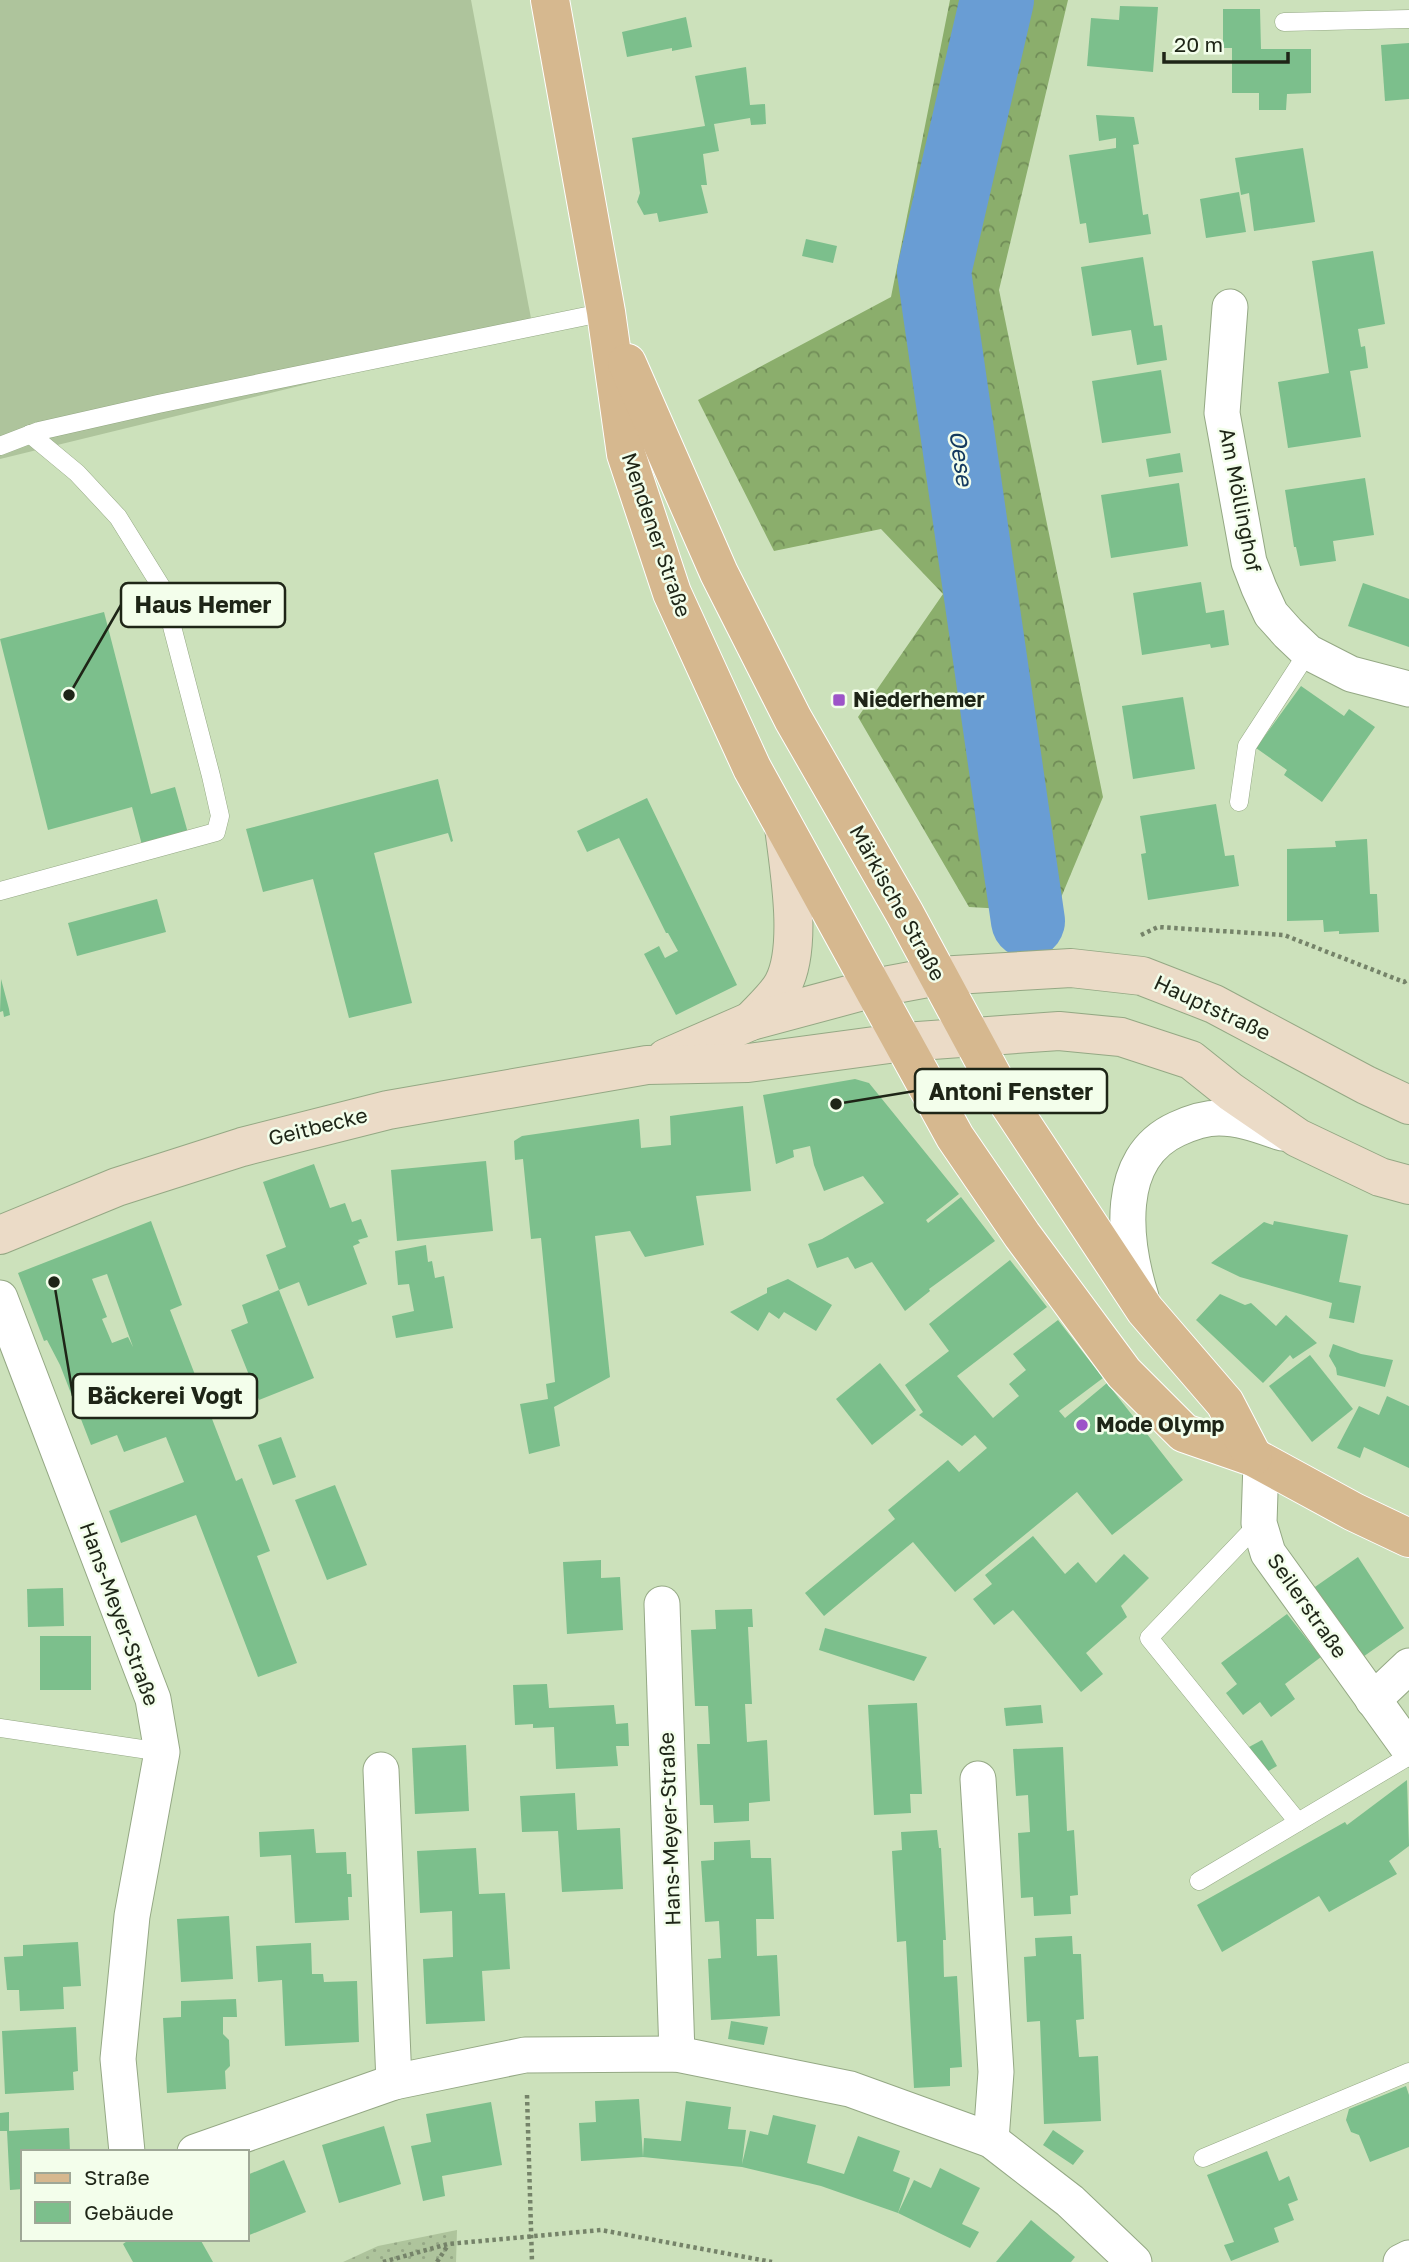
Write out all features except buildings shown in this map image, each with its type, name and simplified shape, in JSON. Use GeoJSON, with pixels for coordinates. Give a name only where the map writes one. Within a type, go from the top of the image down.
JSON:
{"type":"FeatureCollection","features":[{"type":"Feature","properties":{"kind":"main road","name":"Mendener Straße"},"geometry":{"type":"LineString","coordinates":[[550,0],[606,312],[626,454],[672,593],[752,768],[874,988]]}},
{"type":"Feature","properties":{"kind":"main road","name":"Märkische Straße"},"geometry":{"type":"LineString","coordinates":[[606,312],[719,573],[793,719],[1014,1113],[1145,1310],[1225,1403],[1257,1460]]}},
{"type":"Feature","properties":{"kind":"main road"},"geometry":{"type":"LineString","coordinates":[[874,988],[955,1137],[1022,1235],[1124,1373],[1184,1433],[1257,1460],[1409,1538]]}},
{"type":"Feature","properties":{"kind":"street","name":"Am Möllinghof"},"geometry":{"type":"LineString","coordinates":[[1230,307],[1222,413],[1250,562],[1271,614],[1308,652],[1351,674],[1409,689]]}},
{"type":"Feature","properties":{"kind":"street"},"geometry":{"type":"LineString","coordinates":[[751,1021],[783,985],[790,964],[793,939],[784,827]]}},
{"type":"Feature","properties":{"kind":"street","name":"Hauptstraße"},"geometry":{"type":"LineString","coordinates":[[874,988],[938,976],[1071,968],[1142,976],[1214,1004],[1409,1105]]}},
{"type":"Feature","properties":{"kind":"street","name":"Geitbecke"},"geometry":{"type":"LineString","coordinates":[[648,1065],[751,1021],[874,988]]}},
{"type":"Feature","properties":{"kind":"street"},"geometry":{"type":"LineString","coordinates":[[904,1042],[1059,1031],[1121,1037],[1191,1060],[1231,1092],[1298,1138]]}},
{"type":"Feature","properties":{"kind":"street","name":"Geitbecke"},"geometry":{"type":"LineString","coordinates":[[0,1235],[117,1187],[242,1147],[388,1110],[648,1065],[748,1063],[904,1042]]}},
{"type":"Feature","properties":{"kind":"street"},"geometry":{"type":"LineString","coordinates":[[1145,1310],[1131,1265],[1127,1229],[1130,1192],[1139,1165],[1152,1146],[1169,1133],[1190,1123],[1216,1118],[1243,1120],[1298,1138],[1380,1177],[1409,1185]]}},
{"type":"Feature","properties":{"kind":"street","name":"Hans-Meyer-Straße"},"geometry":{"type":"LineString","coordinates":[[0,1298],[153,1699],[162,1752],[132,1916],[118,2059],[127,2150]]}},
{"type":"Feature","properties":{"kind":"street","name":"Seilerstraße"},"geometry":{"type":"LineString","coordinates":[[1257,1460],[1259,1522],[1268,1553],[1409,1749]]}},
{"type":"Feature","properties":{"kind":"street","name":"Hans-Meyer-Straße"},"geometry":{"type":"LineString","coordinates":[[662,1604],[677,2054]]}},
{"type":"Feature","properties":{"kind":"street"},"geometry":{"type":"LineString","coordinates":[[1373,1700],[1409,1666]]}},
{"type":"Feature","properties":{"kind":"street"},"geometry":{"type":"LineString","coordinates":[[381,1770],[394,2082]]}},
{"type":"Feature","properties":{"kind":"street"},"geometry":{"type":"LineString","coordinates":[[978,1779],[996,2072],[991,2140]]}},
{"type":"Feature","properties":{"kind":"street"},"geometry":{"type":"LineString","coordinates":[[201,2150],[394,2082],[525,2055],[677,2054],[850,2089],[991,2140],[1070,2201],[1134,2262]]}},
{"type":"Feature","properties":{"kind":"street"},"geometry":{"type":"LineString","coordinates":[[1401,2262],[1409,2258]]}},
{"type":"Feature","properties":{"kind":"lane"},"geometry":{"type":"LineString","coordinates":[[1284,22],[1409,19]]}},
{"type":"Feature","properties":{"kind":"lane"},"geometry":{"type":"LineString","coordinates":[[0,446],[30,435],[158,404],[606,312]]}},
{"type":"Feature","properties":{"kind":"lane"},"geometry":{"type":"LineString","coordinates":[[0,891],[215,832],[220,816],[162,587],[118,517],[76,473],[30,435]]}},
{"type":"Feature","properties":{"kind":"lane"},"geometry":{"type":"LineString","coordinates":[[1239,802],[1247,746],[1308,652]]}},
{"type":"Feature","properties":{"kind":"lane"},"geometry":{"type":"LineString","coordinates":[[1259,1522],[1149,1638],[1298,1822]]}},
{"type":"Feature","properties":{"kind":"lane"},"geometry":{"type":"LineString","coordinates":[[0,1728],[162,1752]]}},
{"type":"Feature","properties":{"kind":"lane"},"geometry":{"type":"LineString","coordinates":[[1199,1881],[1409,1756]]}},
{"type":"Feature","properties":{"kind":"lane"},"geometry":{"type":"LineString","coordinates":[[1203,2158],[1409,2072]]}},
{"type":"Feature","properties":{"kind":"path"},"geometry":{"type":"LineString","coordinates":[[1133,938],[1158,927],[1284,935],[1404,982],[1409,979]]}},
{"type":"Feature","properties":{"kind":"path"},"geometry":{"type":"LineString","coordinates":[[525,2055],[532,2262]]}},
{"type":"Feature","properties":{"kind":"path"},"geometry":{"type":"LineString","coordinates":[[383,2262],[448,2244],[601,2230],[772,2262]]}},
{"type":"Feature","properties":{"kind":"path"},"geometry":{"type":"LineString","coordinates":[[437,2262],[448,2244]]}},
{"type":"Feature","properties":{"kind":"green space"},"geometry":{"type":"Polygon","coordinates":[[[0,0],[471,0],[533,329],[0,459],[0,0]]]}},
{"type":"Feature","properties":{"kind":"green space"},"geometry":{"type":"Polygon","coordinates":[[[950,0],[1068,0],[999,290],[1103,797],[1055,912],[969,907],[858,717],[943,594],[881,529],[774,551],[698,400],[891,297],[950,0]]]}},
{"type":"Feature","properties":{"kind":"green space"},"geometry":{"type":"Polygon","coordinates":[[[457,2230],[456,2262],[343,2262],[378,2246],[457,2230]]]}},
{"type":"Feature","properties":{"kind":"waterway","name":"Oese"},"geometry":{"type":"LineString","coordinates":[[997,0],[934,272],[1028,921]]}},
{"type":"Feature","properties":{"kind":"place","name":"Haus Hemer"},"geometry":{"type":"Point","coordinates":[69,695]}},
{"type":"Feature","properties":{"kind":"place","name":"Niederhemer"},"geometry":{"type":"Point","coordinates":[839,700]}},
{"type":"Feature","properties":{"kind":"place","name":"Antoni Fenster"},"geometry":{"type":"Point","coordinates":[836,1104]}},
{"type":"Feature","properties":{"kind":"place","name":"Bäckerei Vogt"},"geometry":{"type":"Point","coordinates":[54,1282]}},
{"type":"Feature","properties":{"kind":"place","name":"Mode Olymp"},"geometry":{"type":"Point","coordinates":[1082,1425]}}]}
